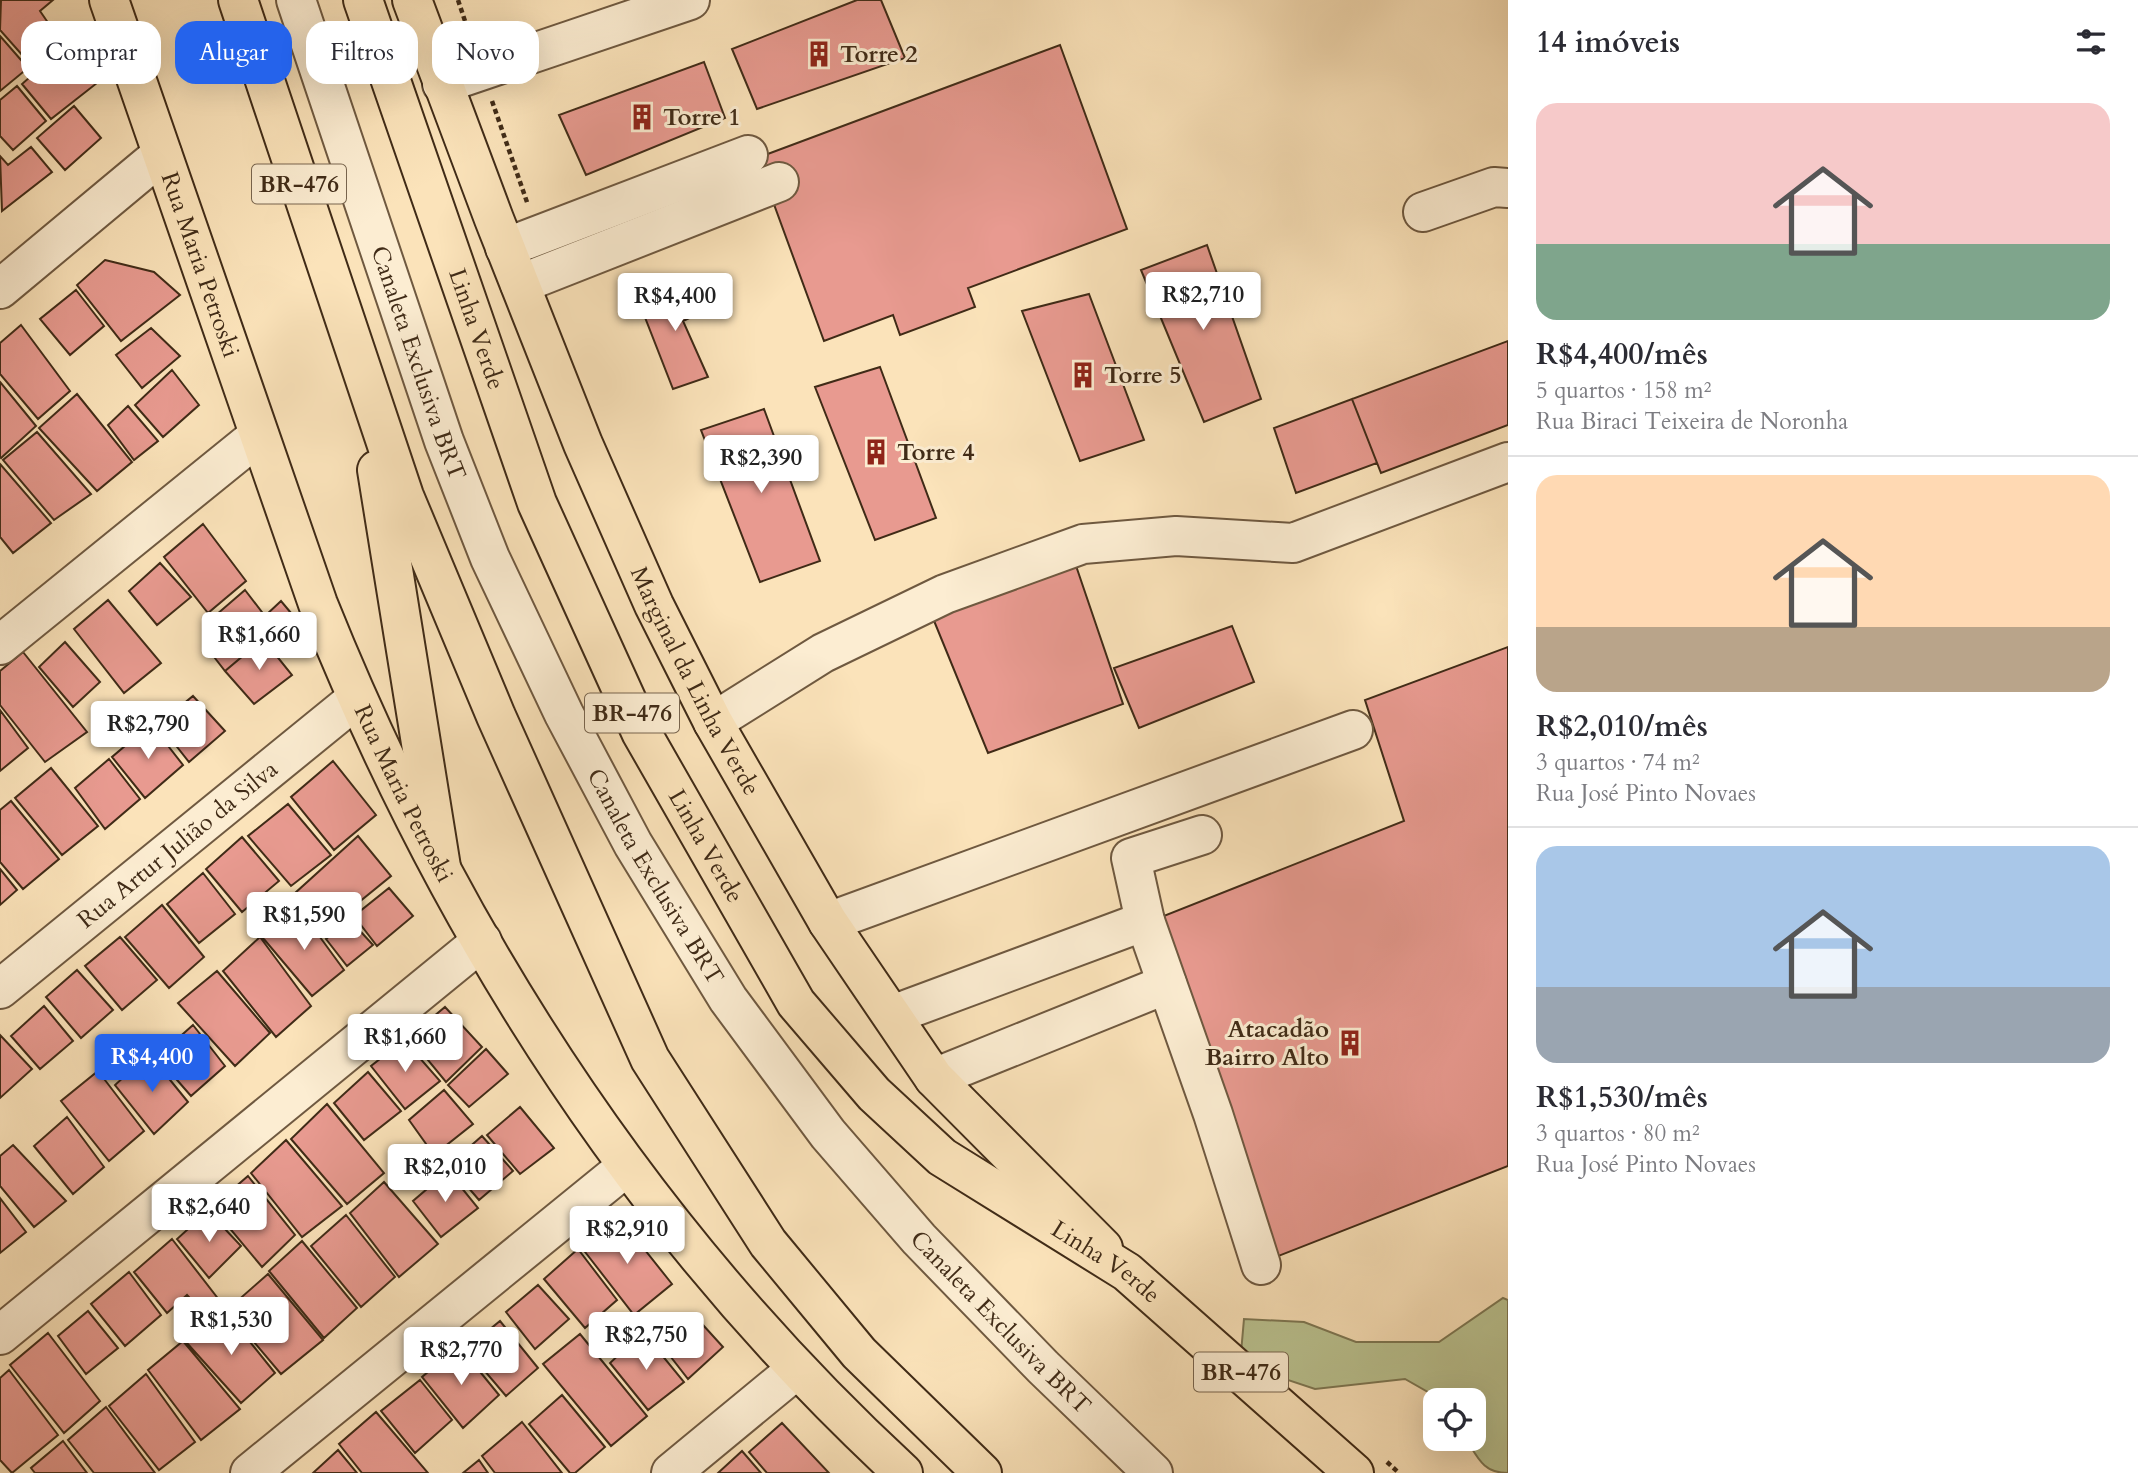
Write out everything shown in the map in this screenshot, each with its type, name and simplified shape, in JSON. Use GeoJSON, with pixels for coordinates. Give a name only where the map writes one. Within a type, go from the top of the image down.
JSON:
{"type":"FeatureCollection","features":[{"type":"Feature","properties":{"kind":"main road","name":"Rua Maria Petroski"},"geometry":{"type":"LineString","coordinates":[[109,0],[293,537],[356,699],[441,867],[530,1022],[626,1167],[676,1232],[797,1369],[903,1473]]}},
{"type":"Feature","properties":{"kind":"main road","name":"BR-476"},"geometry":{"type":"LineString","coordinates":[[238,0],[360,368],[429,559],[496,716],[650,1059],[768,1243],[859,1353],[982,1473]]}},
{"type":"Feature","properties":{"kind":"main road","name":"Linha Verde"},"geometry":{"type":"LineString","coordinates":[[363,0],[537,503],[640,732],[796,1003],[874,1094],[942,1157],[1126,1272],[1367,1464]]}},
{"type":"Feature","properties":{"kind":"main road","name":"Marginal da Linha Verde"},"geometry":{"type":"LineString","coordinates":[[412,0],[432,56]]}},
{"type":"Feature","properties":{"kind":"main road","name":"Marginal da Linha Verde"},"geometry":{"type":"LineString","coordinates":[[442,84],[522,241],[520,284],[589,457],[654,605],[713,722],[828,922],[934,1078],[1126,1272]]}},
{"type":"Feature","properties":{"kind":"main road"},"geometry":{"type":"LineString","coordinates":[[360,368],[441,867]]}},
{"type":"Feature","properties":{"kind":"street","name":"Canaleta Exclusiva BRT"},"geometry":{"type":"LineString","coordinates":[[296,0],[444,441],[490,558],[564,714],[633,844],[728,999],[828,1134],[919,1239],[1043,1367],[1153,1473]]}},
{"type":"Feature","properties":{"kind":"street"},"geometry":{"type":"LineString","coordinates":[[539,51],[690,0]]}},
{"type":"Feature","properties":{"kind":"street"},"geometry":{"type":"LineString","coordinates":[[0,289],[162,154]]}},
{"type":"Feature","properties":{"kind":"street"},"geometry":{"type":"LineString","coordinates":[[522,241],[748,155]]}},
{"type":"Feature","properties":{"kind":"street"},"geometry":{"type":"LineString","coordinates":[[520,284],[779,182]]}},
{"type":"Feature","properties":{"kind":"street"},"geometry":{"type":"LineString","coordinates":[[1423,212],[1494,187],[1508,188]]}},
{"type":"Feature","properties":{"kind":"street"},"geometry":{"type":"LineString","coordinates":[[0,645],[259,435]]}},
{"type":"Feature","properties":{"kind":"street"},"geometry":{"type":"LineString","coordinates":[[713,722],[823,653],[945,594],[1083,544],[1176,536],[1293,543],[1508,462]]}},
{"type":"Feature","properties":{"kind":"street","name":"Rua Artur Julião da Silva"},"geometry":{"type":"LineString","coordinates":[[0,989],[356,699]]}},
{"type":"Feature","properties":{"kind":"street"},"geometry":{"type":"LineString","coordinates":[[828,922],[1353,730]]}},
{"type":"Feature","properties":{"kind":"street"},"geometry":{"type":"LineString","coordinates":[[1202,835],[1131,858],[1145,921],[1261,1265]]}},
{"type":"Feature","properties":{"kind":"street"},"geometry":{"type":"LineString","coordinates":[[892,1016],[1145,921]]}},
{"type":"Feature","properties":{"kind":"street"},"geometry":{"type":"LineString","coordinates":[[0,1335],[482,941]]}},
{"type":"Feature","properties":{"kind":"street"},"geometry":{"type":"LineString","coordinates":[[934,1078],[1167,984]]}},
{"type":"Feature","properties":{"kind":"street"},"geometry":{"type":"LineString","coordinates":[[250,1473],[626,1167]]}},
{"type":"Feature","properties":{"kind":"street"},"geometry":{"type":"LineString","coordinates":[[671,1473],[797,1369]]}},
{"type":"Feature","properties":{"kind":"path"},"geometry":{"type":"LineString","coordinates":[[458,0],[460,7]]}},
{"type":"Feature","properties":{"kind":"path"},"geometry":{"type":"LineString","coordinates":[[497,115],[522,241]]}},
{"type":"Feature","properties":{"kind":"path"},"geometry":{"type":"LineString","coordinates":[[1367,1464],[1399,1473]]}},
{"type":"Feature","properties":{"kind":"green space"},"geometry":{"type":"Polygon","coordinates":[[[1503,1298],[1508,1300],[1508,1473],[1487,1467],[1474,1451],[1486,1451],[1486,1388],[1423,1389],[1405,1379],[1315,1389],[1240,1364],[1244,1319],[1304,1322],[1356,1342],[1439,1342],[1503,1298]]]}},
{"type":"Feature","properties":{"kind":"building"},"geometry":{"type":"Polygon","coordinates":[[[1,0],[53,0],[40,11],[47,21],[21,21],[21,54],[0,30],[1,0]]]}},
{"type":"Feature","properties":{"kind":"building","name":"Torre 2"},"geometry":{"type":"Polygon","coordinates":[[[857,0],[881,0],[905,58],[757,109],[732,49],[857,0]]]}},
{"type":"Feature","properties":{"kind":"building"},"geometry":{"type":"Polygon","coordinates":[[[0,36],[21,60],[21,74],[0,91],[0,36]]]}},
{"type":"Feature","properties":{"kind":"building"},"geometry":{"type":"Polygon","coordinates":[[[1060,45],[1127,229],[968,288],[975,307],[900,335],[893,315],[824,341],[757,158],[1060,45]]]}},
{"type":"Feature","properties":{"kind":"building","name":"Torre 1"},"geometry":{"type":"Polygon","coordinates":[[[704,62],[725,118],[586,175],[559,115],[704,62]]]}},
{"type":"Feature","properties":{"kind":"building"},"geometry":{"type":"Polygon","coordinates":[[[22,84],[96,84],[51,119],[22,84]]]}},
{"type":"Feature","properties":{"kind":"building"},"geometry":{"type":"Polygon","coordinates":[[[17,86],[46,121],[13,150],[0,136],[0,100],[17,86]]]}},
{"type":"Feature","properties":{"kind":"building"},"geometry":{"type":"Polygon","coordinates":[[[74,106],[101,138],[65,170],[37,138],[74,106]]]}},
{"type":"Feature","properties":{"kind":"building"},"geometry":{"type":"Polygon","coordinates":[[[31,147],[52,172],[2,211],[0,156],[8,165],[31,147]]]}},
{"type":"Feature","properties":{"kind":"building"},"geometry":{"type":"Polygon","coordinates":[[[1207,245],[1261,399],[1204,422],[1141,270],[1207,245]]]}},
{"type":"Feature","properties":{"kind":"building"},"geometry":{"type":"Polygon","coordinates":[[[105,260],[154,272],[180,295],[121,341],[77,285],[105,260]]]}},
{"type":"Feature","properties":{"kind":"building"},"geometry":{"type":"Polygon","coordinates":[[[691,282],[704,311],[683,321],[708,377],[673,389],[639,302],[691,282]]]}},
{"type":"Feature","properties":{"kind":"building"},"geometry":{"type":"Polygon","coordinates":[[[76,290],[104,326],[70,355],[40,319],[76,290]]]}},
{"type":"Feature","properties":{"kind":"building","name":"Torre 5"},"geometry":{"type":"Polygon","coordinates":[[[1089,294],[1144,440],[1080,461],[1022,311],[1089,294]]]}},
{"type":"Feature","properties":{"kind":"building"},"geometry":{"type":"Polygon","coordinates":[[[21,325],[70,391],[38,419],[0,374],[0,343],[21,325]]]}},
{"type":"Feature","properties":{"kind":"building"},"geometry":{"type":"Polygon","coordinates":[[[151,328],[180,356],[142,388],[116,355],[151,328]]]}},
{"type":"Feature","properties":{"kind":"building"},"geometry":{"type":"Polygon","coordinates":[[[1508,341],[1508,425],[1381,473],[1352,399],[1508,341]]]}},
{"type":"Feature","properties":{"kind":"building","name":"Torre 4"},"geometry":{"type":"Polygon","coordinates":[[[880,367],[936,518],[875,540],[815,387],[880,367]]]}},
{"type":"Feature","properties":{"kind":"building"},"geometry":{"type":"Polygon","coordinates":[[[172,370],[199,405],[163,437],[135,405],[172,370]]]}},
{"type":"Feature","properties":{"kind":"building"},"geometry":{"type":"Polygon","coordinates":[[[0,382],[36,426],[1,458],[0,457],[0,382]]]}},
{"type":"Feature","properties":{"kind":"building"},"geometry":{"type":"Polygon","coordinates":[[[77,394],[132,462],[97,491],[39,428],[77,394]]]}},
{"type":"Feature","properties":{"kind":"building"},"geometry":{"type":"Polygon","coordinates":[[[1352,399],[1377,463],[1296,493],[1274,428],[1352,399]]]}},
{"type":"Feature","properties":{"kind":"building"},"geometry":{"type":"Polygon","coordinates":[[[128,406],[158,441],[134,460],[108,425],[128,406]]]}},
{"type":"Feature","properties":{"kind":"building"},"geometry":{"type":"Polygon","coordinates":[[[764,409],[820,561],[760,582],[701,430],[764,409]]]}},
{"type":"Feature","properties":{"kind":"building"},"geometry":{"type":"Polygon","coordinates":[[[37,432],[91,494],[54,520],[3,460],[37,432]]]}},
{"type":"Feature","properties":{"kind":"building"},"geometry":{"type":"Polygon","coordinates":[[[0,464],[51,523],[13,553],[0,537],[0,464]]]}},
{"type":"Feature","properties":{"kind":"building"},"geometry":{"type":"Polygon","coordinates":[[[203,524],[246,581],[208,613],[164,557],[203,524]]]}},
{"type":"Feature","properties":{"kind":"building"},"geometry":{"type":"Polygon","coordinates":[[[1072,554],[1123,704],[988,753],[930,611],[1072,554]]]}},
{"type":"Feature","properties":{"kind":"building"},"geometry":{"type":"Polygon","coordinates":[[[160,563],[191,597],[157,625],[129,591],[160,563]]]}},
{"type":"Feature","properties":{"kind":"building"},"geometry":{"type":"Polygon","coordinates":[[[245,590],[265,616],[281,601],[291,613],[275,627],[283,638],[271,649],[263,639],[225,671],[211,653],[226,640],[209,621],[245,590]]]}},
{"type":"Feature","properties":{"kind":"building"},"geometry":{"type":"Polygon","coordinates":[[[108,600],[161,663],[124,693],[74,629],[108,600]]]}},
{"type":"Feature","properties":{"kind":"building"},"geometry":{"type":"Polygon","coordinates":[[[1232,626],[1254,682],[1139,728],[1114,668],[1232,626]]]}},
{"type":"Feature","properties":{"kind":"building"},"geometry":{"type":"Polygon","coordinates":[[[263,639],[292,675],[254,704],[225,671],[263,639]]]}},
{"type":"Feature","properties":{"kind":"building"},"geometry":{"type":"Polygon","coordinates":[[[65,642],[100,682],[73,707],[39,667],[65,642]]]}},
{"type":"Feature","properties":{"kind":"building","name":"Atacadão Bairro Alto"},"geometry":{"type":"Polygon","coordinates":[[[1508,647],[1508,1166],[1268,1260],[1151,921],[1404,821],[1365,700],[1508,647]]]}},
{"type":"Feature","properties":{"kind":"building"},"geometry":{"type":"Polygon","coordinates":[[[23,652],[87,732],[45,762],[0,705],[0,671],[23,652]]]}},
{"type":"Feature","properties":{"kind":"building"},"geometry":{"type":"Polygon","coordinates":[[[193,696],[225,731],[189,762],[159,724],[193,696]]]}},
{"type":"Feature","properties":{"kind":"building"},"geometry":{"type":"Polygon","coordinates":[[[0,710],[28,748],[0,771],[0,710]]]}},
{"type":"Feature","properties":{"kind":"building"},"geometry":{"type":"Polygon","coordinates":[[[151,724],[183,765],[145,798],[112,757],[151,724]]]}},
{"type":"Feature","properties":{"kind":"building"},"geometry":{"type":"Polygon","coordinates":[[[109,759],[140,799],[105,829],[75,788],[109,759]]]}},
{"type":"Feature","properties":{"kind":"building"},"geometry":{"type":"Polygon","coordinates":[[[333,761],[376,815],[334,850],[291,797],[333,761]]]}},
{"type":"Feature","properties":{"kind":"building"},"geometry":{"type":"Polygon","coordinates":[[[51,768],[98,826],[62,855],[15,798],[51,768]]]}},
{"type":"Feature","properties":{"kind":"building"},"geometry":{"type":"Polygon","coordinates":[[[11,801],[59,859],[23,889],[0,862],[0,810],[11,801]]]}},
{"type":"Feature","properties":{"kind":"building"},"geometry":{"type":"Polygon","coordinates":[[[288,804],[331,855],[291,886],[248,836],[288,804]]]}},
{"type":"Feature","properties":{"kind":"building"},"geometry":{"type":"Polygon","coordinates":[[[358,836],[391,876],[321,933],[294,894],[358,836]]]}},
{"type":"Feature","properties":{"kind":"building"},"geometry":{"type":"Polygon","coordinates":[[[242,837],[279,881],[242,912],[206,869],[242,837]]]}},
{"type":"Feature","properties":{"kind":"building"},"geometry":{"type":"Polygon","coordinates":[[[0,869],[17,890],[0,905],[0,869]]]}},
{"type":"Feature","properties":{"kind":"building"},"geometry":{"type":"Polygon","coordinates":[[[203,873],[235,914],[199,943],[167,904],[203,873]]]}},
{"type":"Feature","properties":{"kind":"building"},"geometry":{"type":"Polygon","coordinates":[[[389,888],[413,916],[377,946],[354,916],[389,888]]]}},
{"type":"Feature","properties":{"kind":"building"},"geometry":{"type":"Polygon","coordinates":[[[162,905],[204,957],[169,988],[125,937],[162,905]]]}},
{"type":"Feature","properties":{"kind":"building"},"geometry":{"type":"Polygon","coordinates":[[[298,907],[344,970],[312,996],[263,938],[298,907]]]}},
{"type":"Feature","properties":{"kind":"building"},"geometry":{"type":"Polygon","coordinates":[[[350,920],[373,945],[347,966],[326,939],[350,920]]]}},
{"type":"Feature","properties":{"kind":"building"},"geometry":{"type":"Polygon","coordinates":[[[120,937],[157,980],[122,1010],[85,966],[120,937]]]}},
{"type":"Feature","properties":{"kind":"building"},"geometry":{"type":"Polygon","coordinates":[[[260,937],[311,1006],[276,1037],[223,971],[260,937]]]}},
{"type":"Feature","properties":{"kind":"building"},"geometry":{"type":"Polygon","coordinates":[[[77,970],[113,1010],[81,1038],[46,997],[77,970]]]}},
{"type":"Feature","properties":{"kind":"building"},"geometry":{"type":"Polygon","coordinates":[[[217,971],[270,1033],[235,1066],[178,1003],[217,971]]]}},
{"type":"Feature","properties":{"kind":"building"},"geometry":{"type":"Polygon","coordinates":[[[44,1006],[73,1041],[40,1069],[11,1036],[44,1006]]]}},
{"type":"Feature","properties":{"kind":"building"},"geometry":{"type":"Polygon","coordinates":[[[445,1007],[482,1047],[446,1082],[409,1037],[445,1007]]]}},
{"type":"Feature","properties":{"kind":"building"},"geometry":{"type":"Polygon","coordinates":[[[193,1025],[225,1066],[191,1096],[157,1057],[193,1025]]]}},
{"type":"Feature","properties":{"kind":"building"},"geometry":{"type":"Polygon","coordinates":[[[0,1035],[32,1069],[0,1098],[0,1035]]]}},
{"type":"Feature","properties":{"kind":"building"},"geometry":{"type":"Polygon","coordinates":[[[404,1040],[440,1081],[405,1109],[371,1066],[404,1040]]]}},
{"type":"Feature","properties":{"kind":"building"},"geometry":{"type":"Polygon","coordinates":[[[486,1049],[508,1074],[469,1107],[448,1085],[486,1049]]]}},
{"type":"Feature","properties":{"kind":"building"},"geometry":{"type":"Polygon","coordinates":[[[149,1054],[188,1102],[154,1134],[115,1085],[149,1054]]]}},
{"type":"Feature","properties":{"kind":"building"},"geometry":{"type":"Polygon","coordinates":[[[98,1071],[144,1131],[109,1161],[61,1101],[98,1071]]]}},
{"type":"Feature","properties":{"kind":"building"},"geometry":{"type":"Polygon","coordinates":[[[368,1072],[401,1111],[364,1140],[334,1103],[368,1072]]]}},
{"type":"Feature","properties":{"kind":"building"},"geometry":{"type":"Polygon","coordinates":[[[444,1090],[473,1124],[434,1155],[409,1120],[444,1090]]]}},
{"type":"Feature","properties":{"kind":"building"},"geometry":{"type":"Polygon","coordinates":[[[327,1104],[384,1173],[347,1204],[291,1139],[327,1104]]]}},
{"type":"Feature","properties":{"kind":"building"},"geometry":{"type":"Polygon","coordinates":[[[520,1107],[554,1148],[520,1174],[487,1135],[520,1107]]]}},
{"type":"Feature","properties":{"kind":"building"},"geometry":{"type":"Polygon","coordinates":[[[67,1117],[104,1167],[73,1194],[34,1146],[67,1117]]]}},
{"type":"Feature","properties":{"kind":"building"},"geometry":{"type":"Polygon","coordinates":[[[482,1136],[513,1171],[479,1200],[449,1165],[482,1136]]]}},
{"type":"Feature","properties":{"kind":"building"},"geometry":{"type":"Polygon","coordinates":[[[286,1140],[342,1206],[302,1237],[251,1173],[286,1140]]]}},
{"type":"Feature","properties":{"kind":"building"},"geometry":{"type":"Polygon","coordinates":[[[13,1145],[66,1201],[34,1227],[0,1186],[0,1156],[13,1145]]]}},
{"type":"Feature","properties":{"kind":"building"},"geometry":{"type":"Polygon","coordinates":[[[448,1171],[478,1208],[441,1237],[413,1201],[448,1171]]]}},
{"type":"Feature","properties":{"kind":"building"},"geometry":{"type":"Polygon","coordinates":[[[248,1176],[295,1235],[262,1267],[212,1207],[248,1176]]]}},
{"type":"Feature","properties":{"kind":"building"},"geometry":{"type":"Polygon","coordinates":[[[384,1182],[438,1244],[399,1277],[350,1213],[384,1182]]]}},
{"type":"Feature","properties":{"kind":"building"},"geometry":{"type":"Polygon","coordinates":[[[0,1198],[26,1232],[0,1253],[0,1198]]]}},
{"type":"Feature","properties":{"kind":"building"},"geometry":{"type":"Polygon","coordinates":[[[208,1211],[241,1246],[209,1278],[177,1239],[208,1211]]]}},
{"type":"Feature","properties":{"kind":"building"},"geometry":{"type":"Polygon","coordinates":[[[346,1215],[395,1277],[361,1307],[311,1246],[346,1215]]]}},
{"type":"Feature","properties":{"kind":"building"},"geometry":{"type":"Polygon","coordinates":[[[618,1216],[672,1284],[634,1315],[582,1248],[618,1216]]]}},
{"type":"Feature","properties":{"kind":"building"},"geometry":{"type":"Polygon","coordinates":[[[172,1239],[223,1305],[207,1317],[187,1295],[167,1313],[134,1272],[172,1239]]]}},
{"type":"Feature","properties":{"kind":"building"},"geometry":{"type":"Polygon","coordinates":[[[302,1241],[357,1308],[324,1338],[269,1271],[302,1241]]]}},
{"type":"Feature","properties":{"kind":"building"},"geometry":{"type":"Polygon","coordinates":[[[578,1249],[617,1300],[585,1328],[544,1279],[578,1249]]]}},
{"type":"Feature","properties":{"kind":"building"},"geometry":{"type":"Polygon","coordinates":[[[129,1272],[161,1315],[125,1346],[91,1304],[129,1272]]]}},
{"type":"Feature","properties":{"kind":"building"},"geometry":{"type":"Polygon","coordinates":[[[268,1274],[323,1340],[281,1374],[227,1310],[268,1274]]]}},
{"type":"Feature","properties":{"kind":"building"},"geometry":{"type":"Polygon","coordinates":[[[538,1285],[569,1319],[535,1349],[506,1312],[538,1285]]]}},
{"type":"Feature","properties":{"kind":"building"},"geometry":{"type":"Polygon","coordinates":[[[88,1311],[118,1348],[86,1374],[58,1336],[88,1311]]]}},
{"type":"Feature","properties":{"kind":"building"},"geometry":{"type":"Polygon","coordinates":[[[225,1311],[275,1373],[241,1403],[186,1342],[225,1311]]]}},
{"type":"Feature","properties":{"kind":"building"},"geometry":{"type":"Polygon","coordinates":[[[693,1314],[723,1347],[688,1379],[660,1343],[693,1314]]]}},
{"type":"Feature","properties":{"kind":"building"},"geometry":{"type":"Polygon","coordinates":[[[500,1321],[538,1368],[506,1396],[466,1349],[500,1321]]]}},
{"type":"Feature","properties":{"kind":"building"},"geometry":{"type":"Polygon","coordinates":[[[643,1332],[684,1382],[648,1410],[610,1363],[643,1332]]]}},
{"type":"Feature","properties":{"kind":"building"},"geometry":{"type":"Polygon","coordinates":[[[48,1333],[100,1401],[64,1433],[10,1365],[48,1333]]]}},
{"type":"Feature","properties":{"kind":"building"},"geometry":{"type":"Polygon","coordinates":[[[580,1334],[647,1416],[611,1446],[543,1364],[580,1334]]]}},
{"type":"Feature","properties":{"kind":"building"},"geometry":{"type":"Polygon","coordinates":[[[183,1341],[240,1409],[201,1440],[148,1370],[183,1341]]]}},
{"type":"Feature","properties":{"kind":"building"},"geometry":{"type":"Polygon","coordinates":[[[459,1346],[499,1395],[463,1428],[422,1377],[459,1346]]]}},
{"type":"Feature","properties":{"kind":"building"},"geometry":{"type":"Polygon","coordinates":[[[9,1370],[58,1435],[12,1473],[0,1460],[0,1378],[9,1370]]]}},
{"type":"Feature","properties":{"kind":"building"},"geometry":{"type":"Polygon","coordinates":[[[146,1374],[195,1442],[159,1470],[109,1406],[146,1374]]]}},
{"type":"Feature","properties":{"kind":"building"},"geometry":{"type":"Polygon","coordinates":[[[420,1380],[452,1420],[415,1453],[381,1411],[420,1380]]]}},
{"type":"Feature","properties":{"kind":"building"},"geometry":{"type":"Polygon","coordinates":[[[562,1395],[605,1447],[575,1473],[570,1473],[529,1424],[562,1395]]]}},
{"type":"Feature","properties":{"kind":"building"},"geometry":{"type":"Polygon","coordinates":[[[106,1407],[155,1473],[94,1473],[68,1440],[106,1407]]]}},
{"type":"Feature","properties":{"kind":"building"},"geometry":{"type":"Polygon","coordinates":[[[376,1412],[428,1473],[362,1473],[339,1444],[376,1412]]]}},
{"type":"Feature","properties":{"kind":"building"},"geometry":{"type":"Polygon","coordinates":[[[522,1422],[562,1473],[495,1473],[482,1456],[522,1422]]]}},
{"type":"Feature","properties":{"kind":"building"},"geometry":{"type":"Polygon","coordinates":[[[782,1423],[829,1473],[767,1473],[749,1452],[782,1423]]]}},
{"type":"Feature","properties":{"kind":"building"},"geometry":{"type":"Polygon","coordinates":[[[63,1441],[87,1473],[35,1473],[31,1468],[63,1441]]]}},
{"type":"Feature","properties":{"kind":"building"},"geometry":{"type":"Polygon","coordinates":[[[338,1450],[357,1473],[313,1473],[338,1450]]]}},
{"type":"Feature","properties":{"kind":"building"},"geometry":{"type":"Polygon","coordinates":[[[742,1451],[761,1473],[718,1473],[742,1451]]]}},
{"type":"Feature","properties":{"kind":"building"},"geometry":{"type":"Polygon","coordinates":[[[479,1460],[488,1473],[463,1473],[479,1460]]]}},
{"type":"Feature","properties":{"kind":"place","name":"Torre 2"},"geometry":{"type":"Point","coordinates":[819,54]}},
{"type":"Feature","properties":{"kind":"place","name":"Torre 1"},"geometry":{"type":"Point","coordinates":[642,117]}},
{"type":"Feature","properties":{"kind":"place","name":"Torre 5"},"geometry":{"type":"Point","coordinates":[1083,375]}},
{"type":"Feature","properties":{"kind":"place","name":"Torre 4"},"geometry":{"type":"Point","coordinates":[876,452]}},
{"type":"Feature","properties":{"kind":"place","name":"Atacadão Bairro Alto"},"geometry":{"type":"Point","coordinates":[1350,1043]}}]}
